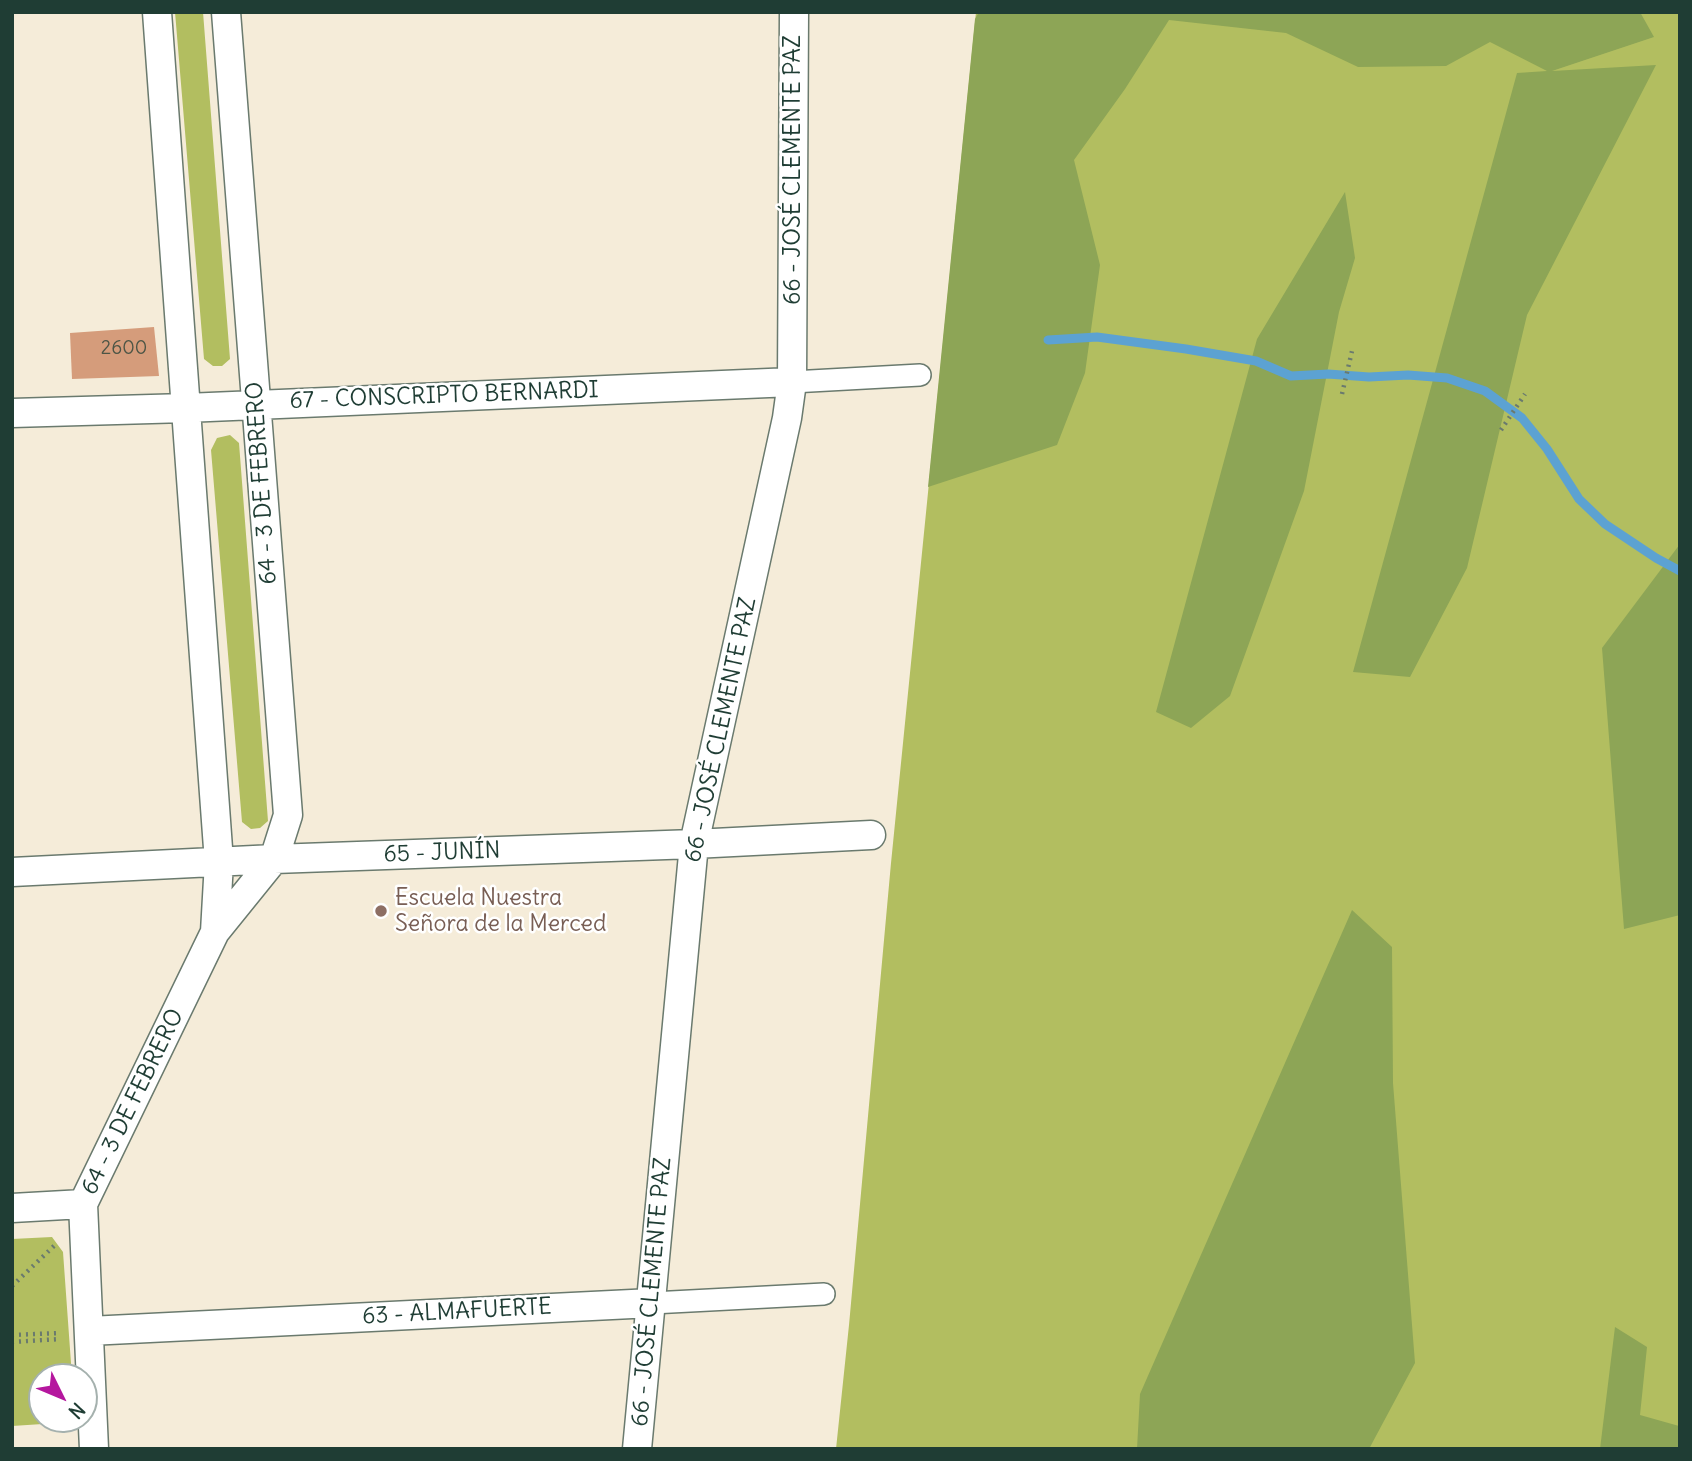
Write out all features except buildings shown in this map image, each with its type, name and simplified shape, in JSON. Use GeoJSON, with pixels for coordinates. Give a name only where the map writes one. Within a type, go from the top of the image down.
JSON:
{"type":"FeatureCollection","features":[{"type":"Feature","properties":{"kind":"street","name":"64 - 3 DE FEBRERO"},"geometry":{"type":"LineString","coordinates":[[157,12],[219,862],[215,932]]}},
{"type":"Feature","properties":{"kind":"street","name":"64 - 3 DE FEBRERO"},"geometry":{"type":"LineString","coordinates":[[93,1449],[80,1333],[84,1211],[215,932],[274,859],[288,815],[226,12]]}},
{"type":"Feature","properties":{"kind":"street","name":"66 - JOSÉ CLEMENTE PAZ"},"geometry":{"type":"LineString","coordinates":[[637,1449],[694,844],[787,418],[792,382],[794,12]]}},
{"type":"Feature","properties":{"kind":"street"},"geometry":{"type":"LineString","coordinates":[[792,382],[920,375]]}},
{"type":"Feature","properties":{"kind":"street","name":"67 - CONSCRIPTO BERNARDI"},"geometry":{"type":"LineString","coordinates":[[12,413],[792,382]]}},
{"type":"Feature","properties":{"kind":"street","name":"65 - JUNÍN"},"geometry":{"type":"LineString","coordinates":[[12,872],[871,835]]}},
{"type":"Feature","properties":{"kind":"street"},"geometry":{"type":"LineString","coordinates":[[12,1208],[84,1211]]}},
{"type":"Feature","properties":{"kind":"street","name":"63 - ALMAFUERTE"},"geometry":{"type":"LineString","coordinates":[[80,1333],[824,1294]]}},
{"type":"Feature","properties":{"kind":"path"},"geometry":{"type":"LineString","coordinates":[[1342,394],[1352,351]]}},
{"type":"Feature","properties":{"kind":"path"},"geometry":{"type":"LineString","coordinates":[[1501,430],[1525,394]]}},
{"type":"Feature","properties":{"kind":"path"},"geometry":{"type":"LineString","coordinates":[[12,1286],[84,1211]]}},
{"type":"Feature","properties":{"kind":"path"},"geometry":{"type":"LineString","coordinates":[[12,1335],[80,1333]]}},
{"type":"Feature","properties":{"kind":"path"},"geometry":{"type":"LineString","coordinates":[[12,1342],[80,1333]]}},
{"type":"Feature","properties":{"kind":"green space"},"geometry":{"type":"Polygon","coordinates":[[[175,12],[203,12],[230,359],[222,366],[213,366],[204,359],[175,12]]]}},
{"type":"Feature","properties":{"kind":"green space"},"geometry":{"type":"Polygon","coordinates":[[[976,12],[1680,12],[1680,1449],[836,1449],[976,12]]]}},
{"type":"Feature","properties":{"kind":"green space"},"geometry":{"type":"Polygon","coordinates":[[[979,12],[1640,12],[1654,37],[1552,71],[1656,65],[1527,315],[1467,568],[1410,677],[1353,672],[1517,73],[1547,71],[1490,42],[1446,66],[1358,67],[1286,33],[1169,20],[1125,89],[1074,160],[1100,265],[1085,373],[1057,445],[928,487],[975,19],[979,12]]]}},
{"type":"Feature","properties":{"kind":"green space"},"geometry":{"type":"Polygon","coordinates":[[[1345,192],[1355,258],[1339,312],[1304,491],[1230,696],[1191,728],[1156,712],[1257,339],[1345,192]]]}},
{"type":"Feature","properties":{"kind":"green space"},"geometry":{"type":"Polygon","coordinates":[[[230,435],[239,443],[268,821],[260,828],[251,829],[242,822],[211,450],[217,438],[230,435]]]}},
{"type":"Feature","properties":{"kind":"green space"},"geometry":{"type":"Polygon","coordinates":[[[1680,544],[1680,915],[1624,929],[1602,648],[1680,544]]]}},
{"type":"Feature","properties":{"kind":"green space"},"geometry":{"type":"Polygon","coordinates":[[[1352,910],[1392,947],[1393,1083],[1415,1363],[1369,1449],[1137,1449],[1140,1394],[1352,910]]]}},
{"type":"Feature","properties":{"kind":"green space"},"geometry":{"type":"Polygon","coordinates":[[[52,1237],[63,1252],[71,1363],[28,1363],[28,1425],[12,1426],[12,1239],[52,1237]]]}},
{"type":"Feature","properties":{"kind":"green space"},"geometry":{"type":"Polygon","coordinates":[[[1615,1327],[1647,1347],[1640,1415],[1679,1426],[1680,1449],[1600,1449],[1615,1327]]]}},
{"type":"Feature","properties":{"kind":"waterway"},"geometry":{"type":"LineString","coordinates":[[1048,340],[1097,337],[1256,361],[1291,376],[1408,375],[1447,378],[1485,391],[1522,418],[1547,449],[1579,499],[1605,524],[1680,571]]}},
{"type":"Feature","properties":{"kind":"place","name":"Escuela Nuestra Señora de la Merced"},"geometry":{"type":"Point","coordinates":[381,911]}}]}
